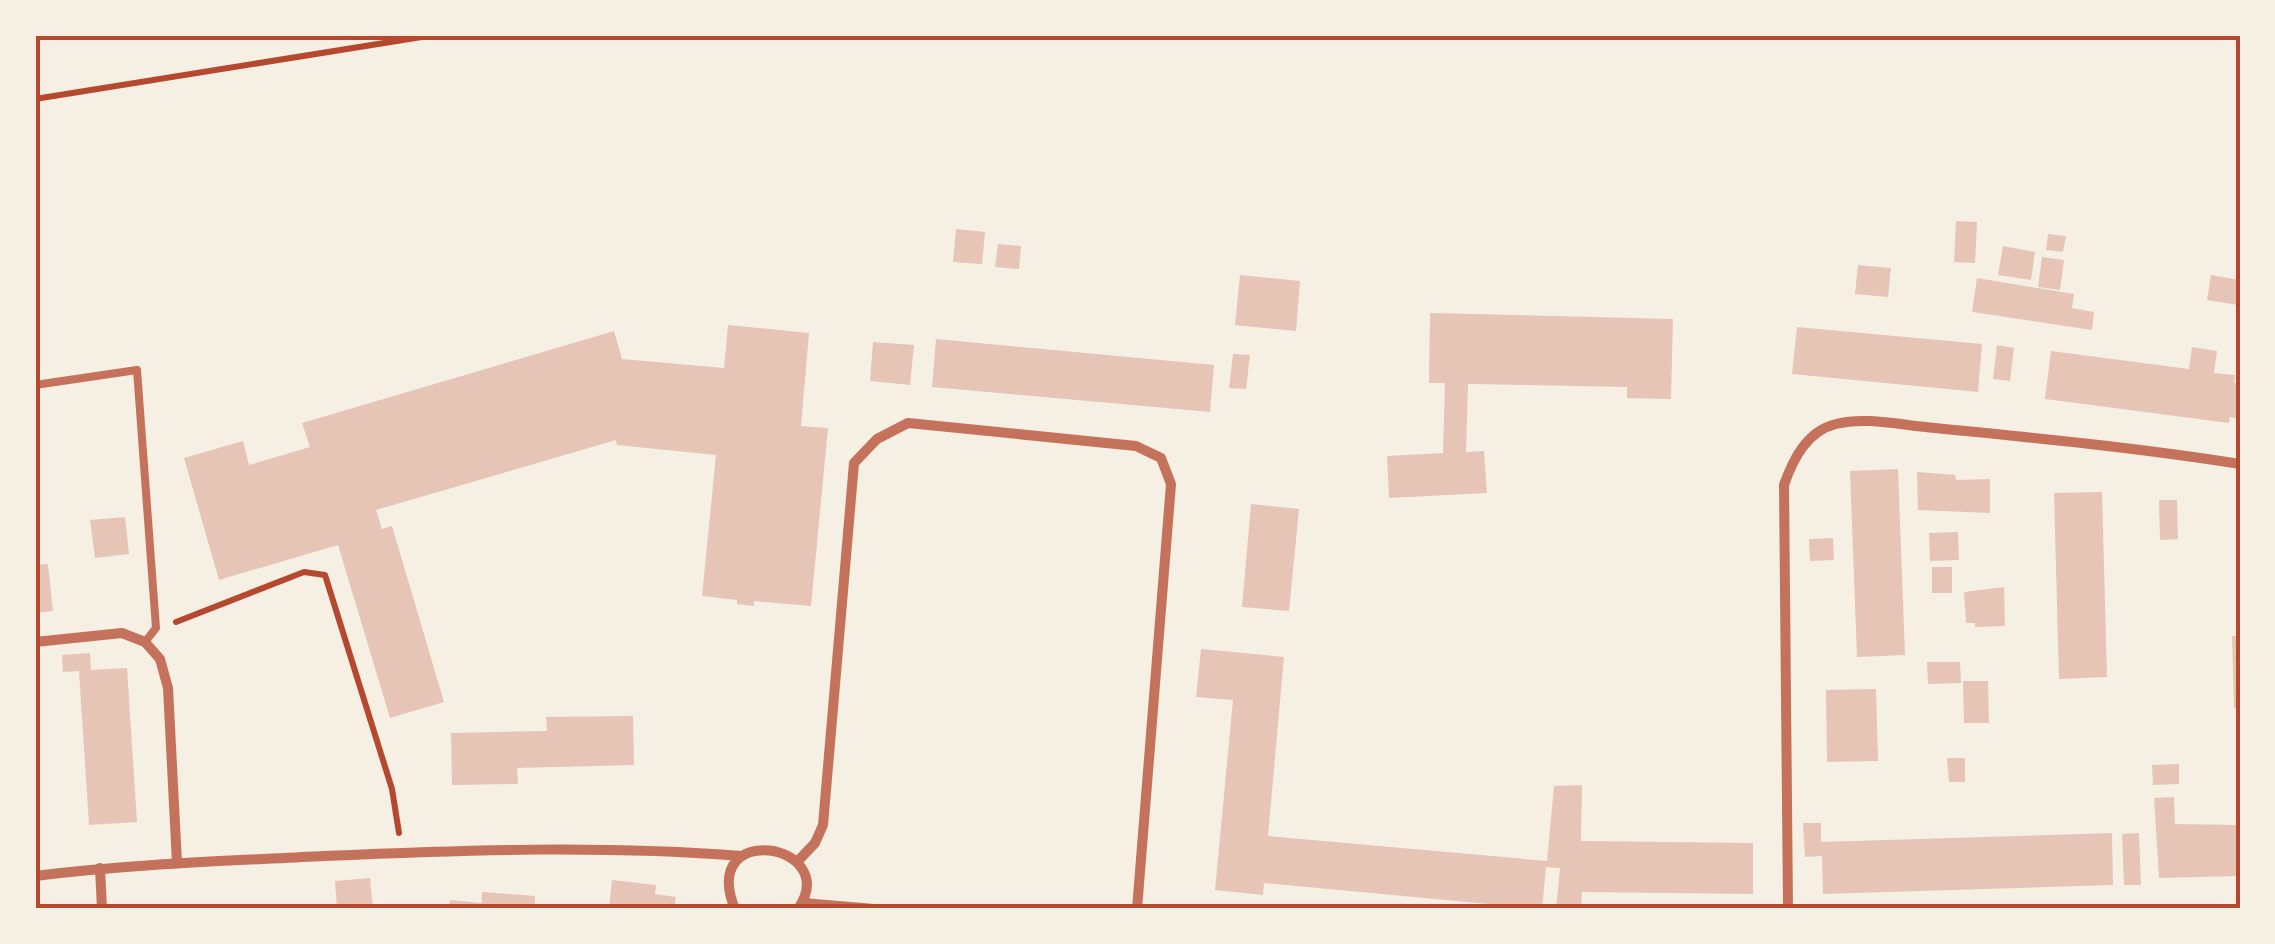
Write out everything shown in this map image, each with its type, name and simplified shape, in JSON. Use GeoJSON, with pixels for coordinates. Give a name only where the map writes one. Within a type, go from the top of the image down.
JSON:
{"type":"FeatureCollection","features":[{"type":"Feature","properties":{"kind":"street"},"geometry":{"type":"LineString","coordinates":[[1788,909],[1784,484],[1794,458],[1811,438],[1833,424],[1858,422],[2240,464]]}},
{"type":"Feature","properties":{"kind":"street"},"geometry":{"type":"LineString","coordinates":[[798,862],[815,843],[823,825],[854,463],[877,439],[908,423],[1136,446],[1161,458],[1171,484],[1138,909]]}},
{"type":"Feature","properties":{"kind":"street"},"geometry":{"type":"LineString","coordinates":[[35,642],[122,633],[145,642],[160,659],[168,688],[176,863]]}},
{"type":"Feature","properties":{"kind":"street"},"geometry":{"type":"LineString","coordinates":[[35,876],[176,863],[402,852],[666,850],[742,856],[761,848],[781,850],[798,862],[805,882],[800,906],[874,909]]}},
{"type":"Feature","properties":{"kind":"street"},"geometry":{"type":"LineString","coordinates":[[735,909],[728,892],[730,872],[742,856]]}},
{"type":"Feature","properties":{"kind":"street"},"geometry":{"type":"LineString","coordinates":[[100,868],[102,909]]}},
{"type":"Feature","properties":{"kind":"lane"},"geometry":{"type":"LineString","coordinates":[[35,385],[137,370],[156,628],[145,642]]}},
{"type":"Feature","properties":{"kind":"path"},"geometry":{"type":"LineString","coordinates":[[35,99],[434,35]]}},
{"type":"Feature","properties":{"kind":"path"},"geometry":{"type":"LineString","coordinates":[[197,616],[304,572],[324,575],[392,790],[402,852]]}},
{"type":"Feature","properties":{"kind":"building"},"geometry":{"type":"Polygon","coordinates":[[[1956,221],[1977,222],[1975,263],[1954,262],[1956,221]]]}},
{"type":"Feature","properties":{"kind":"building"},"geometry":{"type":"Polygon","coordinates":[[[956,229],[985,232],[982,264],[953,262],[956,229]]]}},
{"type":"Feature","properties":{"kind":"building"},"geometry":{"type":"Polygon","coordinates":[[[2048,234],[2066,236],[2063,252],[2046,250],[2048,234]]]}},
{"type":"Feature","properties":{"kind":"building"},"geometry":{"type":"Polygon","coordinates":[[[998,244],[1021,246],[1019,269],[995,267],[998,244]]]}},
{"type":"Feature","properties":{"kind":"building"},"geometry":{"type":"Polygon","coordinates":[[[2003,246],[2035,252],[2031,280],[1998,275],[2003,246]]]}},
{"type":"Feature","properties":{"kind":"building"},"geometry":{"type":"Polygon","coordinates":[[[2042,257],[2064,260],[2060,290],[2038,287],[2042,257]]]}},
{"type":"Feature","properties":{"kind":"building"},"geometry":{"type":"Polygon","coordinates":[[[1858,265],[1891,268],[1888,297],[1855,294],[1858,265]]]}},
{"type":"Feature","properties":{"kind":"building"},"geometry":{"type":"Polygon","coordinates":[[[1240,275],[1300,281],[1296,331],[1235,325],[1240,275]]]}},
{"type":"Feature","properties":{"kind":"building"},"geometry":{"type":"Polygon","coordinates":[[[2211,275],[2240,280],[2238,305],[2207,300],[2211,275]]]}},
{"type":"Feature","properties":{"kind":"building"},"geometry":{"type":"Polygon","coordinates":[[[1977,278],[2074,294],[2072,308],[2094,312],[2092,330],[1972,312],[1977,278]]]}},
{"type":"Feature","properties":{"kind":"building"},"geometry":{"type":"Polygon","coordinates":[[[1430,313],[1673,319],[1671,399],[1627,398],[1627,387],[1468,384],[1466,452],[1484,451],[1487,493],[1389,498],[1387,456],[1443,453],[1445,383],[1429,383],[1430,313]]]}},
{"type":"Feature","properties":{"kind":"building"},"geometry":{"type":"Polygon","coordinates":[[[728,325],[809,333],[801,426],[828,428],[811,606],[754,601],[754,606],[702,596],[716,455],[617,445],[616,440],[376,510],[382,529],[392,526],[444,702],[390,718],[338,545],[219,580],[184,458],[243,441],[249,465],[310,447],[302,423],[614,331],[622,359],[724,368],[728,325]]]}},
{"type":"Feature","properties":{"kind":"building"},"geometry":{"type":"Polygon","coordinates":[[[1797,327],[1982,344],[1978,392],[1792,374],[1797,327]]]}},
{"type":"Feature","properties":{"kind":"building"},"geometry":{"type":"Polygon","coordinates":[[[936,339],[1214,365],[1210,412],[932,387],[936,339]]]}},
{"type":"Feature","properties":{"kind":"building"},"geometry":{"type":"Polygon","coordinates":[[[873,342],[914,345],[910,385],[870,381],[873,342]]]}},
{"type":"Feature","properties":{"kind":"building"},"geometry":{"type":"Polygon","coordinates":[[[1997,345],[2014,348],[2010,381],[1993,379],[1997,345]]]}},
{"type":"Feature","properties":{"kind":"building"},"geometry":{"type":"Polygon","coordinates":[[[2192,347],[2217,351],[2214,373],[2235,375],[2234,383],[2240,384],[2240,419],[2230,417],[2229,423],[2045,399],[2051,351],[2189,369],[2192,347]]]}},
{"type":"Feature","properties":{"kind":"building"},"geometry":{"type":"Polygon","coordinates":[[[1233,354],[1250,355],[1246,389],[1229,388],[1233,354]]]}},
{"type":"Feature","properties":{"kind":"building"},"geometry":{"type":"Polygon","coordinates":[[[1898,469],[1905,655],[1857,657],[1850,471],[1898,469]]]}},
{"type":"Feature","properties":{"kind":"building"},"geometry":{"type":"Polygon","coordinates":[[[1917,472],[1955,475],[1956,480],[1990,479],[1990,513],[1918,510],[1917,472]]]}},
{"type":"Feature","properties":{"kind":"building"},"geometry":{"type":"Polygon","coordinates":[[[2102,492],[2107,677],[2059,679],[2054,493],[2102,492]]]}},
{"type":"Feature","properties":{"kind":"building"},"geometry":{"type":"Polygon","coordinates":[[[2159,500],[2177,500],[2178,539],[2160,540],[2159,500]]]}},
{"type":"Feature","properties":{"kind":"building"},"geometry":{"type":"Polygon","coordinates":[[[1251,504],[1299,509],[1289,611],[1242,607],[1251,504]]]}},
{"type":"Feature","properties":{"kind":"building"},"geometry":{"type":"Polygon","coordinates":[[[125,517],[129,554],[95,558],[90,520],[125,517]]]}},
{"type":"Feature","properties":{"kind":"building"},"geometry":{"type":"Polygon","coordinates":[[[1958,532],[1959,560],[1930,561],[1929,533],[1958,532]]]}},
{"type":"Feature","properties":{"kind":"building"},"geometry":{"type":"Polygon","coordinates":[[[1833,538],[1834,560],[1810,561],[1809,539],[1833,538]]]}},
{"type":"Feature","properties":{"kind":"building"},"geometry":{"type":"Polygon","coordinates":[[[48,564],[53,611],[35,613],[35,565],[48,564]]]}},
{"type":"Feature","properties":{"kind":"building"},"geometry":{"type":"Polygon","coordinates":[[[1932,567],[1952,567],[1952,593],[1932,593],[1932,567]]]}},
{"type":"Feature","properties":{"kind":"building"},"geometry":{"type":"Polygon","coordinates":[[[2004,587],[2005,626],[1975,627],[1975,623],[1966,623],[1964,592],[2004,587]]]}},
{"type":"Feature","properties":{"kind":"building"},"geometry":{"type":"Polygon","coordinates":[[[2232,636],[2240,636],[2240,708],[2234,708],[2232,636]]]}},
{"type":"Feature","properties":{"kind":"building"},"geometry":{"type":"Polygon","coordinates":[[[1201,649],[1284,657],[1268,836],[1547,861],[1554,786],[1582,785],[1581,841],[1753,843],[1753,894],[1582,892],[1581,909],[1556,909],[1560,868],[1546,867],[1542,909],[1264,883],[1263,895],[1215,890],[1233,700],[1196,697],[1201,649]]]}},
{"type":"Feature","properties":{"kind":"building"},"geometry":{"type":"Polygon","coordinates":[[[90,653],[91,670],[127,668],[137,822],[89,825],[79,671],[63,672],[62,655],[90,653]]]}},
{"type":"Feature","properties":{"kind":"building"},"geometry":{"type":"Polygon","coordinates":[[[1927,662],[1960,662],[1961,683],[1928,684],[1927,662]]]}},
{"type":"Feature","properties":{"kind":"building"},"geometry":{"type":"Polygon","coordinates":[[[1963,681],[1988,681],[1989,723],[1964,723],[1963,681]]]}},
{"type":"Feature","properties":{"kind":"building"},"geometry":{"type":"Polygon","coordinates":[[[1876,689],[1878,761],[1827,762],[1826,690],[1876,689]]]}},
{"type":"Feature","properties":{"kind":"building"},"geometry":{"type":"Polygon","coordinates":[[[633,716],[634,765],[517,768],[518,784],[452,785],[451,733],[547,731],[546,717],[633,716]]]}},
{"type":"Feature","properties":{"kind":"building"},"geometry":{"type":"Polygon","coordinates":[[[1947,758],[1965,758],[1965,782],[1949,782],[1947,758]]]}},
{"type":"Feature","properties":{"kind":"building"},"geometry":{"type":"Polygon","coordinates":[[[2179,764],[2179,784],[2153,785],[2152,765],[2179,764]]]}},
{"type":"Feature","properties":{"kind":"building"},"geometry":{"type":"Polygon","coordinates":[[[2174,797],[2175,824],[2240,825],[2240,876],[2159,878],[2154,798],[2174,797]]]}},
{"type":"Feature","properties":{"kind":"building"},"geometry":{"type":"Polygon","coordinates":[[[1803,823],[1821,823],[1821,842],[2112,833],[2113,885],[1823,894],[1822,856],[1805,857],[1803,823]]]}},
{"type":"Feature","properties":{"kind":"building"},"geometry":{"type":"Polygon","coordinates":[[[2139,833],[2141,885],[2124,885],[2122,834],[2139,833]]]}},
{"type":"Feature","properties":{"kind":"building"},"geometry":{"type":"Polygon","coordinates":[[[370,878],[373,909],[337,909],[335,881],[370,878]]]}},
{"type":"Feature","properties":{"kind":"building"},"geometry":{"type":"Polygon","coordinates":[[[612,880],[656,885],[655,894],[676,897],[674,909],[609,909],[612,880]]]}},
{"type":"Feature","properties":{"kind":"building"},"geometry":{"type":"Polygon","coordinates":[[[482,892],[535,896],[535,909],[449,909],[450,900],[482,903],[482,892]]]}}]}
